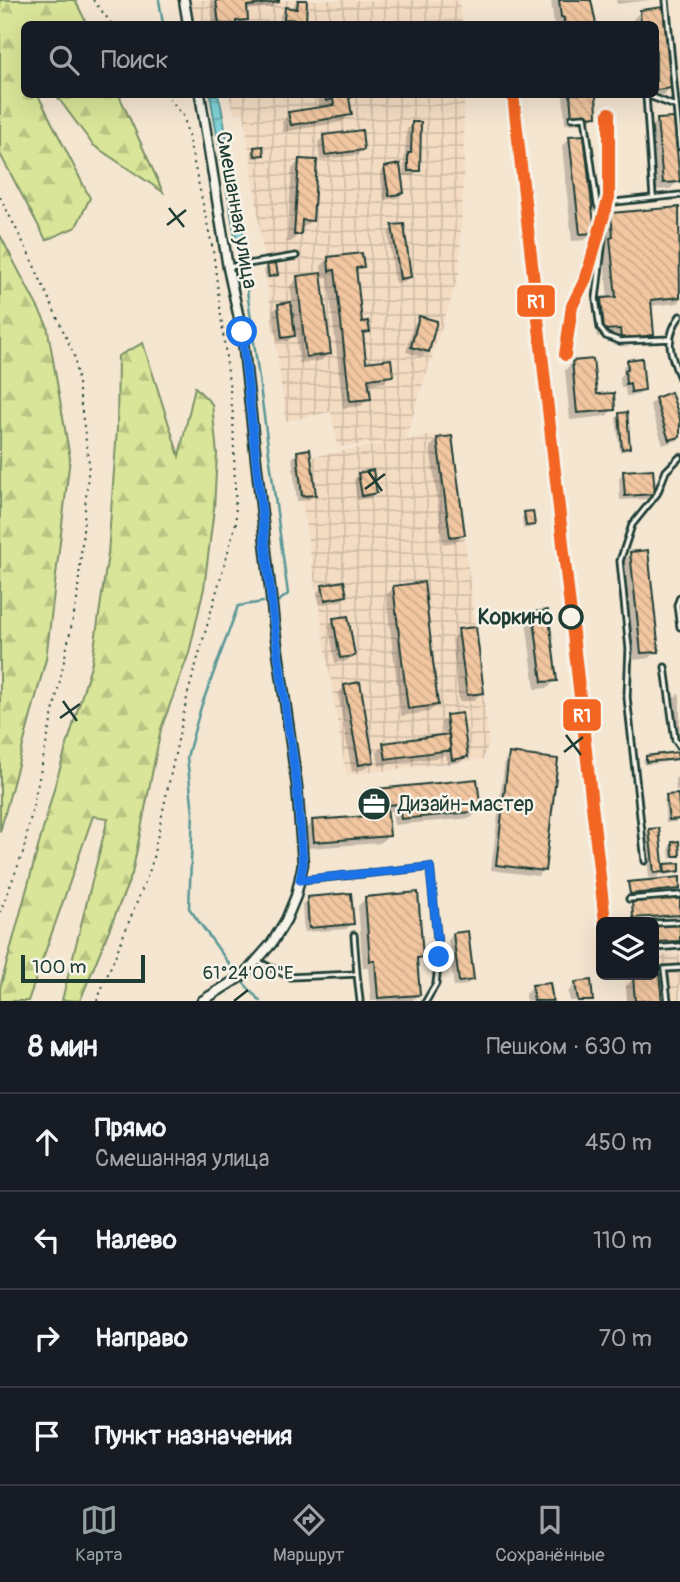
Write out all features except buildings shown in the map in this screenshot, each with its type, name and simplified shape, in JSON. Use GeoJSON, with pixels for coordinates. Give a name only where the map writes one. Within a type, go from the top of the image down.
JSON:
{"type":"FeatureCollection","features":[{"type":"Feature","properties":{"kind":"street"},"geometry":{"type":"LineString","coordinates":[[184,0],[188,21]]}},
{"type":"Feature","properties":{"kind":"street","name":"Смешанная улица"},"geometry":{"type":"LineString","coordinates":[[201,98],[228,268],[242,332],[274,624],[297,786],[303,864],[286,920],[257,961],[235,982],[202,1001]]}},
{"type":"Feature","properties":{"kind":"lane"},"geometry":{"type":"LineString","coordinates":[[666,0],[680,147]]}},
{"type":"Feature","properties":{"kind":"lane"},"geometry":{"type":"LineString","coordinates":[[645,98],[653,197]]}},
{"type":"Feature","properties":{"kind":"lane"},"geometry":{"type":"LineString","coordinates":[[653,98],[676,106]]}},
{"type":"Feature","properties":{"kind":"lane"},"geometry":{"type":"LineString","coordinates":[[572,118],[585,117],[597,204],[605,222],[596,299],[600,328],[606,336],[620,341],[671,339]]}},
{"type":"Feature","properties":{"kind":"lane"},"geometry":{"type":"LineString","coordinates":[[597,204],[680,195]]}},
{"type":"Feature","properties":{"kind":"lane"},"geometry":{"type":"LineString","coordinates":[[228,268],[296,256]]}},
{"type":"Feature","properties":{"kind":"lane"},"geometry":{"type":"LineString","coordinates":[[680,316],[674,324],[669,352],[680,378]]}},
{"type":"Feature","properties":{"kind":"lane"},"geometry":{"type":"LineString","coordinates":[[645,860],[627,696],[629,649],[620,561],[632,525],[657,494],[666,471],[680,457]]}},
{"type":"Feature","properties":{"kind":"lane"},"geometry":{"type":"LineString","coordinates":[[680,597],[677,605],[680,627]]}},
{"type":"Feature","properties":{"kind":"lane"},"geometry":{"type":"LineString","coordinates":[[665,667],[675,740],[680,747]]}},
{"type":"Feature","properties":{"kind":"lane"},"geometry":{"type":"LineString","coordinates":[[300,880],[430,867],[439,957],[436,984],[425,1001]]}},
{"type":"Feature","properties":{"kind":"lane"},"geometry":{"type":"LineString","coordinates":[[629,899],[680,895]]}},
{"type":"Feature","properties":{"kind":"lane"},"geometry":{"type":"LineString","coordinates":[[659,923],[680,922]]}},
{"type":"Feature","properties":{"kind":"lane"},"geometry":{"type":"LineString","coordinates":[[354,934],[360,1001]]}},
{"type":"Feature","properties":{"kind":"lane"},"geometry":{"type":"LineString","coordinates":[[659,948],[680,946]]}},
{"type":"Feature","properties":{"kind":"lane"},"geometry":{"type":"LineString","coordinates":[[257,961],[290,977],[357,974]]}},
{"type":"Feature","properties":{"kind":"lane"},"geometry":{"type":"LineString","coordinates":[[668,1001],[664,969],[680,968]]}},
{"type":"Feature","properties":{"kind":"path"},"geometry":{"type":"LineString","coordinates":[[93,0],[110,21]]}},
{"type":"Feature","properties":{"kind":"path"},"geometry":{"type":"LineString","coordinates":[[97,1001],[150,867],[188,693],[236,523],[233,415],[213,250],[184,117],[169,98]]}},
{"type":"Feature","properties":{"kind":"path"},"geometry":{"type":"LineString","coordinates":[[0,197],[75,355],[89,463],[77,600],[23,853],[0,912]]}},
{"type":"Feature","properties":{"kind":"shaded area"},"geometry":{"type":"Polygon","coordinates":[[[190,0],[458,0],[462,21],[193,21],[190,0]]]}},
{"type":"Feature","properties":{"kind":"shaded area"},"geometry":{"type":"Polygon","coordinates":[[[230,98],[464,98],[459,274],[405,440],[452,432],[489,743],[483,759],[346,775],[295,460],[392,442],[338,447],[331,412],[286,421],[244,113],[234,114],[230,98]]]}},
{"type":"Feature","properties":{"kind":"shaded area"},"geometry":{"type":"Polygon","coordinates":[[[680,954],[680,1001],[627,1001],[625,980],[659,980],[659,956],[680,954]]]}},
{"type":"Feature","properties":{"kind":"green space"},"geometry":{"type":"Polygon","coordinates":[[[0,0],[75,0],[86,21],[21,21],[21,98],[40,98],[90,198],[76,227],[46,240],[0,154],[0,0]]]}},
{"type":"Feature","properties":{"kind":"green space"},"geometry":{"type":"Polygon","coordinates":[[[58,98],[120,98],[163,192],[93,145],[58,98]]]}},
{"type":"Feature","properties":{"kind":"green space"},"geometry":{"type":"Polygon","coordinates":[[[0,235],[47,325],[70,458],[46,659],[0,832],[0,235]]]}},
{"type":"Feature","properties":{"kind":"green space"},"geometry":{"type":"Polygon","coordinates":[[[143,343],[179,456],[195,387],[212,404],[217,454],[214,509],[204,588],[189,653],[161,729],[132,874],[80,1001],[62,1000],[108,818],[93,816],[28,1001],[0,1001],[0,988],[55,785],[92,662],[108,554],[117,429],[118,356],[143,343]]]}},
{"type":"Feature","properties":{"kind":"water"},"geometry":{"type":"Polygon","coordinates":[[[211,98],[219,98],[221,106],[246,247],[241,250],[237,248],[211,98]]]}},
{"type":"Feature","properties":{"kind":"waterway"},"geometry":{"type":"LineString","coordinates":[[159,0],[162,21]]}},
{"type":"Feature","properties":{"kind":"waterway"},"geometry":{"type":"LineString","coordinates":[[244,268],[288,594],[279,601]]}},
{"type":"Feature","properties":{"kind":"waterway"},"geometry":{"type":"LineString","coordinates":[[237,975],[189,908],[193,813],[187,757],[201,707],[238,606],[263,602]]}},
{"type":"Feature","properties":{"kind":"waterway"},"geometry":{"type":"LineString","coordinates":[[241,980],[260,1001]]}},
{"type":"Feature","properties":{"kind":"transit line","name":"R1"},"geometry":{"type":"LineString","coordinates":[[513,98],[604,917]]}},
{"type":"Feature","properties":{"kind":"transit line","name":"R1"},"geometry":{"type":"LineString","coordinates":[[565,355],[572,306],[586,278],[609,197],[609,113]]}},
{"type":"Feature","properties":{"kind":"place","name":"Коркино"},"geometry":{"type":"Point","coordinates":[571,617]}},
{"type":"Feature","properties":{"kind":"place","name":"Дизайн-мастер"},"geometry":{"type":"Point","coordinates":[374,804]}},
{"type":"Feature","properties":{"kind":"route"},"geometry":{"type":"LineString","coordinates":[[242,332],[274,624],[297,786],[303,864],[300,880],[430,867],[439,957]]}}]}
